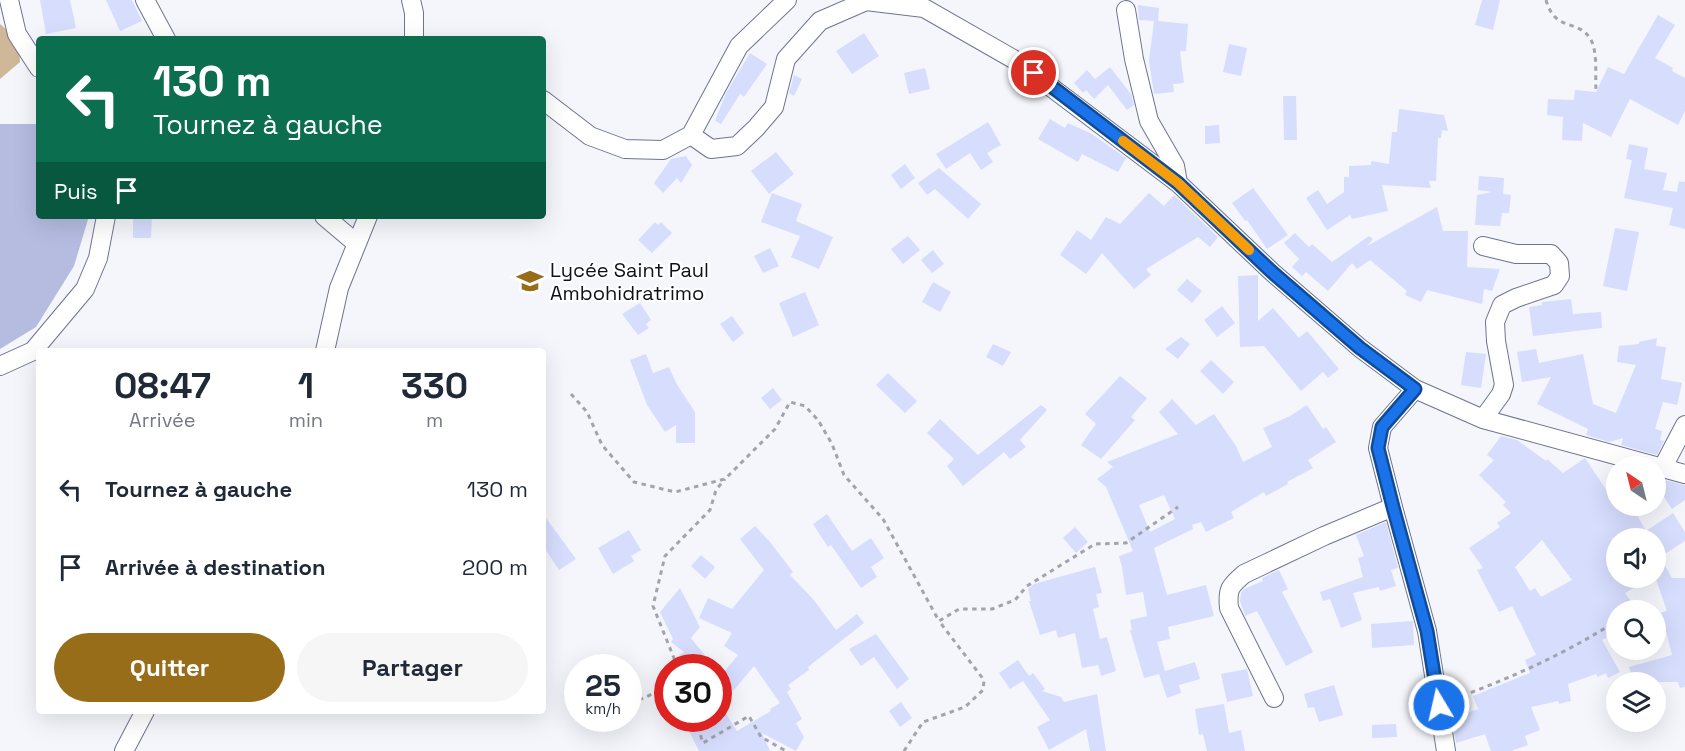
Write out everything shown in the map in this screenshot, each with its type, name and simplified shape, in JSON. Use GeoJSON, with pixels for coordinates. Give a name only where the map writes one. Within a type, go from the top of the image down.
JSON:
{"type":"FeatureCollection","features":[{"type":"Feature","properties":{"kind":"street"},"geometry":{"type":"LineString","coordinates":[[9,0],[17,34],[36,63]]}},
{"type":"Feature","properties":{"kind":"street"},"geometry":{"type":"LineString","coordinates":[[145,0],[164,36]]}},
{"type":"Feature","properties":{"kind":"street"},"geometry":{"type":"LineString","coordinates":[[411,0],[414,13],[414,36]]}},
{"type":"Feature","properties":{"kind":"street"},"geometry":{"type":"LineString","coordinates":[[546,102],[590,136],[625,148],[663,150],[692,135],[739,46],[787,0]]}},
{"type":"Feature","properties":{"kind":"street"},"geometry":{"type":"LineString","coordinates":[[692,135],[711,149],[737,146],[774,107],[786,59],[820,21],[866,1],[924,8],[1016,60],[1178,183],[1281,279],[1360,348],[1415,389],[1483,419],[1622,456]]}},
{"type":"Feature","properties":{"kind":"street"},"geometry":{"type":"LineString","coordinates":[[1126,10],[1134,59],[1149,121],[1175,166],[1178,183]]}},
{"type":"Feature","properties":{"kind":"street"},"geometry":{"type":"LineString","coordinates":[[0,366],[33,351],[85,289],[98,258],[105,219]]}},
{"type":"Feature","properties":{"kind":"street"},"geometry":{"type":"LineString","coordinates":[[328,219],[356,243]]}},
{"type":"Feature","properties":{"kind":"street"},"geometry":{"type":"LineString","coordinates":[[326,348],[339,288],[367,219]]}},
{"type":"Feature","properties":{"kind":"street"},"geometry":{"type":"LineString","coordinates":[[1483,246],[1516,254],[1551,254],[1559,262],[1560,276],[1554,285],[1502,305],[1496,322],[1496,341],[1504,385],[1502,394],[1483,419]]}},
{"type":"Feature","properties":{"kind":"street"},"geometry":{"type":"LineString","coordinates":[[1415,389],[1382,427],[1378,448],[1427,631],[1446,751]]}},
{"type":"Feature","properties":{"kind":"street"},"geometry":{"type":"LineString","coordinates":[[1666,461],[1685,425]]}},
{"type":"Feature","properties":{"kind":"street"},"geometry":{"type":"LineString","coordinates":[[1666,468],[1685,474]]}},
{"type":"Feature","properties":{"kind":"street"},"geometry":{"type":"LineString","coordinates":[[1274,698],[1229,608],[1227,593],[1244,574],[1324,536],[1393,507]]}},
{"type":"Feature","properties":{"kind":"street"},"geometry":{"type":"LineString","coordinates":[[124,751],[143,714]]}},
{"type":"Feature","properties":{"kind":"path"},"geometry":{"type":"LineString","coordinates":[[1546,0],[1551,13],[1561,22],[1582,31],[1591,39],[1595,59],[1596,89]]}},
{"type":"Feature","properties":{"kind":"path"},"geometry":{"type":"LineString","coordinates":[[571,394],[587,412],[602,445],[634,482],[675,492],[725,479]]}},
{"type":"Feature","properties":{"kind":"path"},"geometry":{"type":"LineString","coordinates":[[672,654],[652,606],[665,556],[710,510],[716,490],[775,429],[790,402],[805,406],[818,420],[832,444],[844,475],[883,519],[939,621],[984,680],[983,690],[964,707],[923,722],[904,751]]}},
{"type":"Feature","properties":{"kind":"path"},"geometry":{"type":"LineString","coordinates":[[939,621],[959,609],[992,609],[1015,600],[1027,586],[1095,544],[1126,543],[1178,507]]}},
{"type":"Feature","properties":{"kind":"path"},"geometry":{"type":"LineString","coordinates":[[1439,705],[1522,673],[1606,628]]}},
{"type":"Feature","properties":{"kind":"path"},"geometry":{"type":"LineString","coordinates":[[732,726],[749,716],[761,737],[786,751]]}},
{"type":"Feature","properties":{"kind":"path"},"geometry":{"type":"LineString","coordinates":[[699,732],[703,743],[722,732]]}},
{"type":"Feature","properties":{"kind":"shaded area"},"geometry":{"type":"Polygon","coordinates":[[[0,24],[15,40],[19,49],[20,62],[0,79],[0,24]]]}},
{"type":"Feature","properties":{"kind":"water"},"geometry":{"type":"Polygon","coordinates":[[[0,124],[36,124],[36,219],[88,219],[74,266],[36,327],[0,349],[0,124]]]}},
{"type":"Feature","properties":{"kind":"building"},"geometry":{"type":"Polygon","coordinates":[[[40,0],[70,0],[76,28],[46,34],[40,0]]]}},
{"type":"Feature","properties":{"kind":"building"},"geometry":{"type":"Polygon","coordinates":[[[106,0],[132,0],[142,21],[120,31],[106,0]]]}},
{"type":"Feature","properties":{"kind":"building"},"geometry":{"type":"Polygon","coordinates":[[[1482,0],[1500,0],[1493,30],[1475,25],[1482,0]]]}},
{"type":"Feature","properties":{"kind":"building"},"geometry":{"type":"Polygon","coordinates":[[[1138,5],[1159,8],[1158,21],[1188,24],[1186,51],[1180,51],[1184,83],[1173,84],[1174,92],[1154,94],[1149,61],[1154,21],[1139,20],[1138,5]]]}},
{"type":"Feature","properties":{"kind":"building"},"geometry":{"type":"Polygon","coordinates":[[[1658,15],[1675,25],[1655,58],[1685,78],[1685,111],[1678,125],[1630,99],[1611,137],[1583,123],[1582,141],[1562,140],[1563,117],[1547,115],[1548,99],[1574,100],[1575,90],[1596,92],[1608,67],[1624,74],[1658,15]]]}},
{"type":"Feature","properties":{"kind":"building"},"geometry":{"type":"Polygon","coordinates":[[[864,33],[879,56],[852,74],[836,51],[864,33]]]}},
{"type":"Feature","properties":{"kind":"building"},"geometry":{"type":"Polygon","coordinates":[[[1229,44],[1247,48],[1241,76],[1223,72],[1229,44]]]}},
{"type":"Feature","properties":{"kind":"building"},"geometry":{"type":"Polygon","coordinates":[[[750,53],[767,64],[744,97],[740,94],[721,124],[715,121],[726,93],[750,53]]]}},
{"type":"Feature","properties":{"kind":"building"},"geometry":{"type":"Polygon","coordinates":[[[1110,67],[1131,94],[1134,105],[1127,110],[1108,85],[1094,99],[1086,90],[1083,93],[1074,83],[1087,70],[1095,79],[1110,67]]]}},
{"type":"Feature","properties":{"kind":"building"},"geometry":{"type":"Polygon","coordinates":[[[925,68],[930,89],[909,94],[904,73],[925,68]]]}},
{"type":"Feature","properties":{"kind":"building"},"geometry":{"type":"Polygon","coordinates":[[[794,75],[802,79],[794,96],[789,93],[794,75]]]}},
{"type":"Feature","properties":{"kind":"building"},"geometry":{"type":"Polygon","coordinates":[[[1283,96],[1296,96],[1297,140],[1284,140],[1283,96]]]}},
{"type":"Feature","properties":{"kind":"building"},"geometry":{"type":"Polygon","coordinates":[[[1399,109],[1444,115],[1448,131],[1442,130],[1441,138],[1438,138],[1436,181],[1429,181],[1431,188],[1382,185],[1388,211],[1352,219],[1350,215],[1327,230],[1306,198],[1318,190],[1327,204],[1344,192],[1344,177],[1349,177],[1349,166],[1371,165],[1371,161],[1389,164],[1392,132],[1397,132],[1399,109]]]}},
{"type":"Feature","properties":{"kind":"building"},"geometry":{"type":"Polygon","coordinates":[[[1050,119],[1065,128],[1068,123],[1092,134],[1126,158],[1118,172],[1082,154],[1078,162],[1038,139],[1050,119]]]}},
{"type":"Feature","properties":{"kind":"building"},"geometry":{"type":"Polygon","coordinates":[[[988,122],[1001,145],[987,153],[993,162],[981,170],[970,153],[946,169],[936,154],[988,122]]]}},
{"type":"Feature","properties":{"kind":"building"},"geometry":{"type":"Polygon","coordinates":[[[1219,125],[1220,143],[1205,144],[1205,126],[1219,125]]]}},
{"type":"Feature","properties":{"kind":"building"},"geometry":{"type":"Polygon","coordinates":[[[1629,144],[1648,148],[1644,169],[1667,173],[1663,190],[1677,192],[1679,181],[1685,182],[1685,229],[1669,225],[1673,208],[1624,198],[1632,160],[1626,159],[1629,144]]]}},
{"type":"Feature","properties":{"kind":"building"},"geometry":{"type":"Polygon","coordinates":[[[776,152],[794,174],[769,194],[751,171],[776,152]]]}},
{"type":"Feature","properties":{"kind":"building"},"geometry":{"type":"Polygon","coordinates":[[[686,156],[692,165],[681,183],[677,178],[663,193],[654,183],[671,159],[686,156]]]}},
{"type":"Feature","properties":{"kind":"building"},"geometry":{"type":"Polygon","coordinates":[[[905,164],[915,178],[901,189],[891,175],[905,164]]]}},
{"type":"Feature","properties":{"kind":"building"},"geometry":{"type":"Polygon","coordinates":[[[939,168],[981,204],[968,219],[935,189],[927,195],[918,183],[939,168]]]}},
{"type":"Feature","properties":{"kind":"building"},"geometry":{"type":"Polygon","coordinates":[[[1479,176],[1504,178],[1503,194],[1511,195],[1509,213],[1502,213],[1500,226],[1475,225],[1477,195],[1492,192],[1478,190],[1479,176]]]}},
{"type":"Feature","properties":{"kind":"building"},"geometry":{"type":"Polygon","coordinates":[[[1253,188],[1288,235],[1267,249],[1232,203],[1253,188]]]}},
{"type":"Feature","properties":{"kind":"building"},"geometry":{"type":"Polygon","coordinates":[[[772,193],[802,204],[796,221],[833,237],[819,269],[791,257],[800,236],[761,222],[772,193]]]}},
{"type":"Feature","properties":{"kind":"building"},"geometry":{"type":"Polygon","coordinates":[[[1149,193],[1164,206],[1174,195],[1218,237],[1210,247],[1198,237],[1146,269],[1151,275],[1134,289],[1102,253],[1086,274],[1060,255],[1077,230],[1091,240],[1106,217],[1120,224],[1149,193]]]}},
{"type":"Feature","properties":{"kind":"building"},"geometry":{"type":"Polygon","coordinates":[[[1437,207],[1443,231],[1468,231],[1467,267],[1500,269],[1492,291],[1484,289],[1482,304],[1427,290],[1421,302],[1405,295],[1407,291],[1370,260],[1357,269],[1352,263],[1328,291],[1306,272],[1302,276],[1292,267],[1299,259],[1284,243],[1295,233],[1309,247],[1312,244],[1332,262],[1369,236],[1373,239],[1367,246],[1437,207]]]}},
{"type":"Feature","properties":{"kind":"building"},"geometry":{"type":"Polygon","coordinates":[[[133,219],[152,219],[151,238],[133,238],[133,219]]]}},
{"type":"Feature","properties":{"kind":"building"},"geometry":{"type":"Polygon","coordinates":[[[655,222],[658,225],[661,222],[672,233],[652,253],[638,240],[655,222]]]}},
{"type":"Feature","properties":{"kind":"building"},"geometry":{"type":"Polygon","coordinates":[[[1615,228],[1639,232],[1627,291],[1603,286],[1615,228]]]}},
{"type":"Feature","properties":{"kind":"building"},"geometry":{"type":"Polygon","coordinates":[[[908,236],[920,250],[903,264],[891,249],[908,236]]]}},
{"type":"Feature","properties":{"kind":"building"},"geometry":{"type":"Polygon","coordinates":[[[770,248],[779,266],[763,273],[754,256],[770,248]]]}},
{"type":"Feature","properties":{"kind":"building"},"geometry":{"type":"Polygon","coordinates":[[[933,250],[944,264],[932,273],[921,260],[933,250]]]}},
{"type":"Feature","properties":{"kind":"building"},"geometry":{"type":"Polygon","coordinates":[[[1258,275],[1258,321],[1273,308],[1299,338],[1307,331],[1339,369],[1328,378],[1323,372],[1301,391],[1264,346],[1240,347],[1238,276],[1258,275]]]}},
{"type":"Feature","properties":{"kind":"building"},"geometry":{"type":"Polygon","coordinates":[[[1187,279],[1202,291],[1192,303],[1177,290],[1187,279]]]}},
{"type":"Feature","properties":{"kind":"building"},"geometry":{"type":"Polygon","coordinates":[[[933,282],[951,292],[940,312],[922,302],[933,282]]]}},
{"type":"Feature","properties":{"kind":"building"},"geometry":{"type":"Polygon","coordinates":[[[805,292],[819,325],[793,337],[779,303],[805,292]]]}},
{"type":"Feature","properties":{"kind":"building"},"geometry":{"type":"Polygon","coordinates":[[[1571,299],[1573,314],[1601,312],[1602,328],[1533,336],[1529,307],[1542,305],[1542,302],[1571,299]]]}},
{"type":"Feature","properties":{"kind":"building"},"geometry":{"type":"Polygon","coordinates":[[[640,303],[651,320],[646,324],[649,328],[638,335],[622,314],[640,303]]]}},
{"type":"Feature","properties":{"kind":"building"},"geometry":{"type":"Polygon","coordinates":[[[1222,306],[1235,323],[1217,337],[1204,320],[1222,306]]]}},
{"type":"Feature","properties":{"kind":"building"},"geometry":{"type":"Polygon","coordinates":[[[732,316],[744,333],[733,342],[720,324],[732,316]]]}},
{"type":"Feature","properties":{"kind":"building"},"geometry":{"type":"Polygon","coordinates":[[[1181,337],[1190,344],[1178,359],[1165,349],[1181,337]]]}},
{"type":"Feature","properties":{"kind":"building"},"geometry":{"type":"Polygon","coordinates":[[[1657,338],[1656,346],[1666,347],[1661,379],[1682,383],[1677,405],[1663,402],[1655,429],[1662,431],[1660,440],[1664,441],[1657,455],[1621,445],[1623,438],[1609,442],[1586,435],[1588,429],[1537,404],[1551,377],[1522,382],[1517,352],[1536,349],[1539,363],[1583,354],[1593,404],[1616,413],[1636,365],[1617,362],[1619,346],[1639,344],[1639,342],[1657,338]]]}},
{"type":"Feature","properties":{"kind":"building"},"geometry":{"type":"Polygon","coordinates":[[[993,344],[1011,352],[1003,366],[986,357],[993,344]]]}},
{"type":"Feature","properties":{"kind":"building"},"geometry":{"type":"Polygon","coordinates":[[[1466,352],[1486,354],[1481,388],[1461,385],[1466,352]]]}},
{"type":"Feature","properties":{"kind":"building"},"geometry":{"type":"Polygon","coordinates":[[[646,354],[653,373],[669,367],[676,383],[695,412],[695,443],[676,443],[676,425],[665,432],[647,405],[630,360],[646,354]]]}},
{"type":"Feature","properties":{"kind":"building"},"geometry":{"type":"Polygon","coordinates":[[[1211,360],[1234,382],[1223,394],[1200,371],[1211,360]]]}},
{"type":"Feature","properties":{"kind":"building"},"geometry":{"type":"Polygon","coordinates":[[[888,373],[917,401],[905,413],[876,385],[888,373]]]}},
{"type":"Feature","properties":{"kind":"building"},"geometry":{"type":"Polygon","coordinates":[[[1120,376],[1147,398],[1131,417],[1135,420],[1101,459],[1081,445],[1096,424],[1085,414],[1120,376]]]}},
{"type":"Feature","properties":{"kind":"building"},"geometry":{"type":"Polygon","coordinates":[[[773,388],[782,400],[770,409],[761,398],[773,388]]]}},
{"type":"Feature","properties":{"kind":"building"},"geometry":{"type":"Polygon","coordinates":[[[1172,399],[1196,425],[1214,414],[1236,446],[1243,462],[1272,447],[1263,428],[1290,416],[1307,405],[1323,429],[1326,427],[1336,442],[1308,460],[1313,468],[1266,496],[1264,492],[1231,512],[1234,518],[1206,532],[1201,522],[1192,525],[1193,529],[1154,548],[1167,595],[1206,585],[1214,616],[1168,627],[1170,639],[1157,642],[1165,671],[1195,662],[1200,679],[1179,685],[1181,693],[1167,698],[1159,674],[1144,678],[1130,630],[1132,630],[1130,620],[1147,616],[1143,592],[1126,595],[1119,556],[1133,551],[1106,487],[1097,479],[1113,467],[1107,462],[1178,434],[1159,412],[1172,399]],[[1164,495],[1139,505],[1150,532],[1175,519],[1164,495]]]}},
{"type":"Feature","properties":{"kind":"building"},"geometry":{"type":"Polygon","coordinates":[[[1041,405],[1047,410],[1020,440],[1026,447],[1010,459],[1004,452],[963,486],[947,466],[954,459],[927,433],[940,419],[978,455],[1041,405]]]}},
{"type":"Feature","properties":{"kind":"building"},"geometry":{"type":"Polygon","coordinates":[[[1501,436],[1517,440],[1546,461],[1547,459],[1563,473],[1585,458],[1606,490],[1606,516],[1638,516],[1644,528],[1606,528],[1606,588],[1633,588],[1625,593],[1630,600],[1606,600],[1606,638],[1602,640],[1606,647],[1606,660],[1613,660],[1620,672],[1606,672],[1598,677],[1596,674],[1568,684],[1571,701],[1559,704],[1558,701],[1531,707],[1540,730],[1525,736],[1528,745],[1511,751],[1491,751],[1485,734],[1456,743],[1452,718],[1478,709],[1473,696],[1530,673],[1525,660],[1536,655],[1512,606],[1499,612],[1477,570],[1483,568],[1469,548],[1500,527],[1497,523],[1511,513],[1503,505],[1506,502],[1479,475],[1494,460],[1487,455],[1501,436]],[[1542,540],[1515,567],[1530,591],[1535,588],[1541,597],[1572,580],[1542,540]]]}},
{"type":"Feature","properties":{"kind":"building"},"geometry":{"type":"Polygon","coordinates":[[[1666,480],[1685,485],[1685,500],[1672,509],[1666,500],[1666,480]]]}},
{"type":"Feature","properties":{"kind":"building"},"geometry":{"type":"Polygon","coordinates":[[[1673,513],[1685,532],[1685,541],[1666,553],[1666,528],[1650,528],[1673,513]]]}},
{"type":"Feature","properties":{"kind":"building"},"geometry":{"type":"Polygon","coordinates":[[[827,514],[852,551],[871,538],[884,558],[871,567],[877,577],[861,588],[813,524],[827,514]]]}},
{"type":"Feature","properties":{"kind":"building"},"geometry":{"type":"Polygon","coordinates":[[[546,518],[576,559],[559,570],[546,550],[546,518]]]}},
{"type":"Feature","properties":{"kind":"building"},"geometry":{"type":"Polygon","coordinates":[[[1386,522],[1398,568],[1391,570],[1396,586],[1380,591],[1379,587],[1353,593],[1362,620],[1341,628],[1330,599],[1323,601],[1320,592],[1363,577],[1358,558],[1364,556],[1356,535],[1386,522]]]}},
{"type":"Feature","properties":{"kind":"building"},"geometry":{"type":"Polygon","coordinates":[[[755,526],[793,572],[790,575],[813,599],[836,630],[857,614],[864,623],[788,685],[791,689],[787,692],[802,719],[796,723],[804,737],[796,751],[762,733],[770,751],[699,751],[690,732],[732,732],[732,723],[737,731],[780,703],[754,666],[732,690],[732,662],[738,655],[724,646],[732,633],[699,618],[708,598],[732,609],[764,570],[740,539],[755,526]]]}},
{"type":"Feature","properties":{"kind":"building"},"geometry":{"type":"Polygon","coordinates":[[[1075,527],[1088,542],[1076,553],[1063,538],[1075,527]]]}},
{"type":"Feature","properties":{"kind":"building"},"geometry":{"type":"Polygon","coordinates":[[[629,530],[641,550],[631,556],[634,561],[613,574],[598,548],[629,530]]]}},
{"type":"Feature","properties":{"kind":"building"},"geometry":{"type":"Polygon","coordinates":[[[701,555],[715,567],[705,579],[691,566],[701,555]]]}},
{"type":"Feature","properties":{"kind":"building"},"geometry":{"type":"Polygon","coordinates":[[[1095,567],[1102,593],[1096,594],[1099,607],[1093,609],[1100,639],[1107,637],[1116,671],[1101,676],[1098,665],[1082,668],[1075,633],[1058,638],[1056,630],[1040,635],[1029,601],[1031,601],[1028,589],[1034,584],[1095,567]]]}},
{"type":"Feature","properties":{"kind":"building"},"geometry":{"type":"Polygon","coordinates":[[[1666,568],[1672,578],[1685,578],[1685,687],[1680,688],[1678,682],[1666,682],[1666,672],[1631,672],[1629,667],[1654,660],[1666,660],[1666,657],[1672,655],[1666,631],[1666,600],[1663,600],[1659,588],[1666,588],[1666,568]]]}},
{"type":"Feature","properties":{"kind":"building"},"geometry":{"type":"Polygon","coordinates":[[[1279,570],[1288,589],[1282,592],[1313,652],[1286,666],[1257,611],[1245,616],[1240,601],[1244,589],[1263,581],[1262,578],[1279,570]]]}},
{"type":"Feature","properties":{"kind":"building"},"geometry":{"type":"Polygon","coordinates":[[[680,588],[700,627],[691,638],[704,654],[681,654],[684,652],[671,642],[673,639],[660,612],[680,588]]]}},
{"type":"Feature","properties":{"kind":"building"},"geometry":{"type":"Polygon","coordinates":[[[1413,621],[1414,645],[1372,648],[1371,624],[1413,621]]]}},
{"type":"Feature","properties":{"kind":"building"},"geometry":{"type":"Polygon","coordinates":[[[876,634],[909,679],[897,689],[874,657],[861,666],[849,649],[876,634]]]}},
{"type":"Feature","properties":{"kind":"building"},"geometry":{"type":"Polygon","coordinates":[[[1018,660],[1029,676],[1033,673],[1045,689],[1042,691],[1061,697],[1064,702],[1097,694],[1106,751],[1090,751],[1086,729],[1049,750],[1037,727],[1050,720],[1023,681],[1010,689],[999,673],[1018,660]]]}},
{"type":"Feature","properties":{"kind":"building"},"geometry":{"type":"Polygon","coordinates":[[[1247,669],[1253,696],[1227,702],[1221,674],[1247,669]]]}},
{"type":"Feature","properties":{"kind":"building"},"geometry":{"type":"Polygon","coordinates":[[[1334,685],[1343,715],[1319,722],[1314,707],[1308,708],[1304,694],[1334,685]]]}},
{"type":"Feature","properties":{"kind":"building"},"geometry":{"type":"Polygon","coordinates":[[[901,702],[912,718],[900,727],[889,711],[901,702]]]}},
{"type":"Feature","properties":{"kind":"building"},"geometry":{"type":"Polygon","coordinates":[[[1224,704],[1229,733],[1241,730],[1245,751],[1207,751],[1203,734],[1199,735],[1195,709],[1224,704]]]}},
{"type":"Feature","properties":{"kind":"building"},"geometry":{"type":"Polygon","coordinates":[[[1396,724],[1397,737],[1372,738],[1372,725],[1396,724]]]}},
{"type":"Feature","properties":{"kind":"slow traffic"},"geometry":{"type":"LineString","coordinates":[[1123,141],[1178,183],[1249,250]]}},
{"type":"Feature","properties":{"kind":"place","name":"Lycée Saint Paul Ambohidratrimo"},"geometry":{"type":"Point","coordinates":[530,281]}},
{"type":"Feature","properties":{"kind":"route"},"geometry":{"type":"LineString","coordinates":[[1034,73],[1178,183],[1272,272],[1360,348],[1415,389],[1382,427],[1378,448],[1427,631],[1439,705]]}}]}
